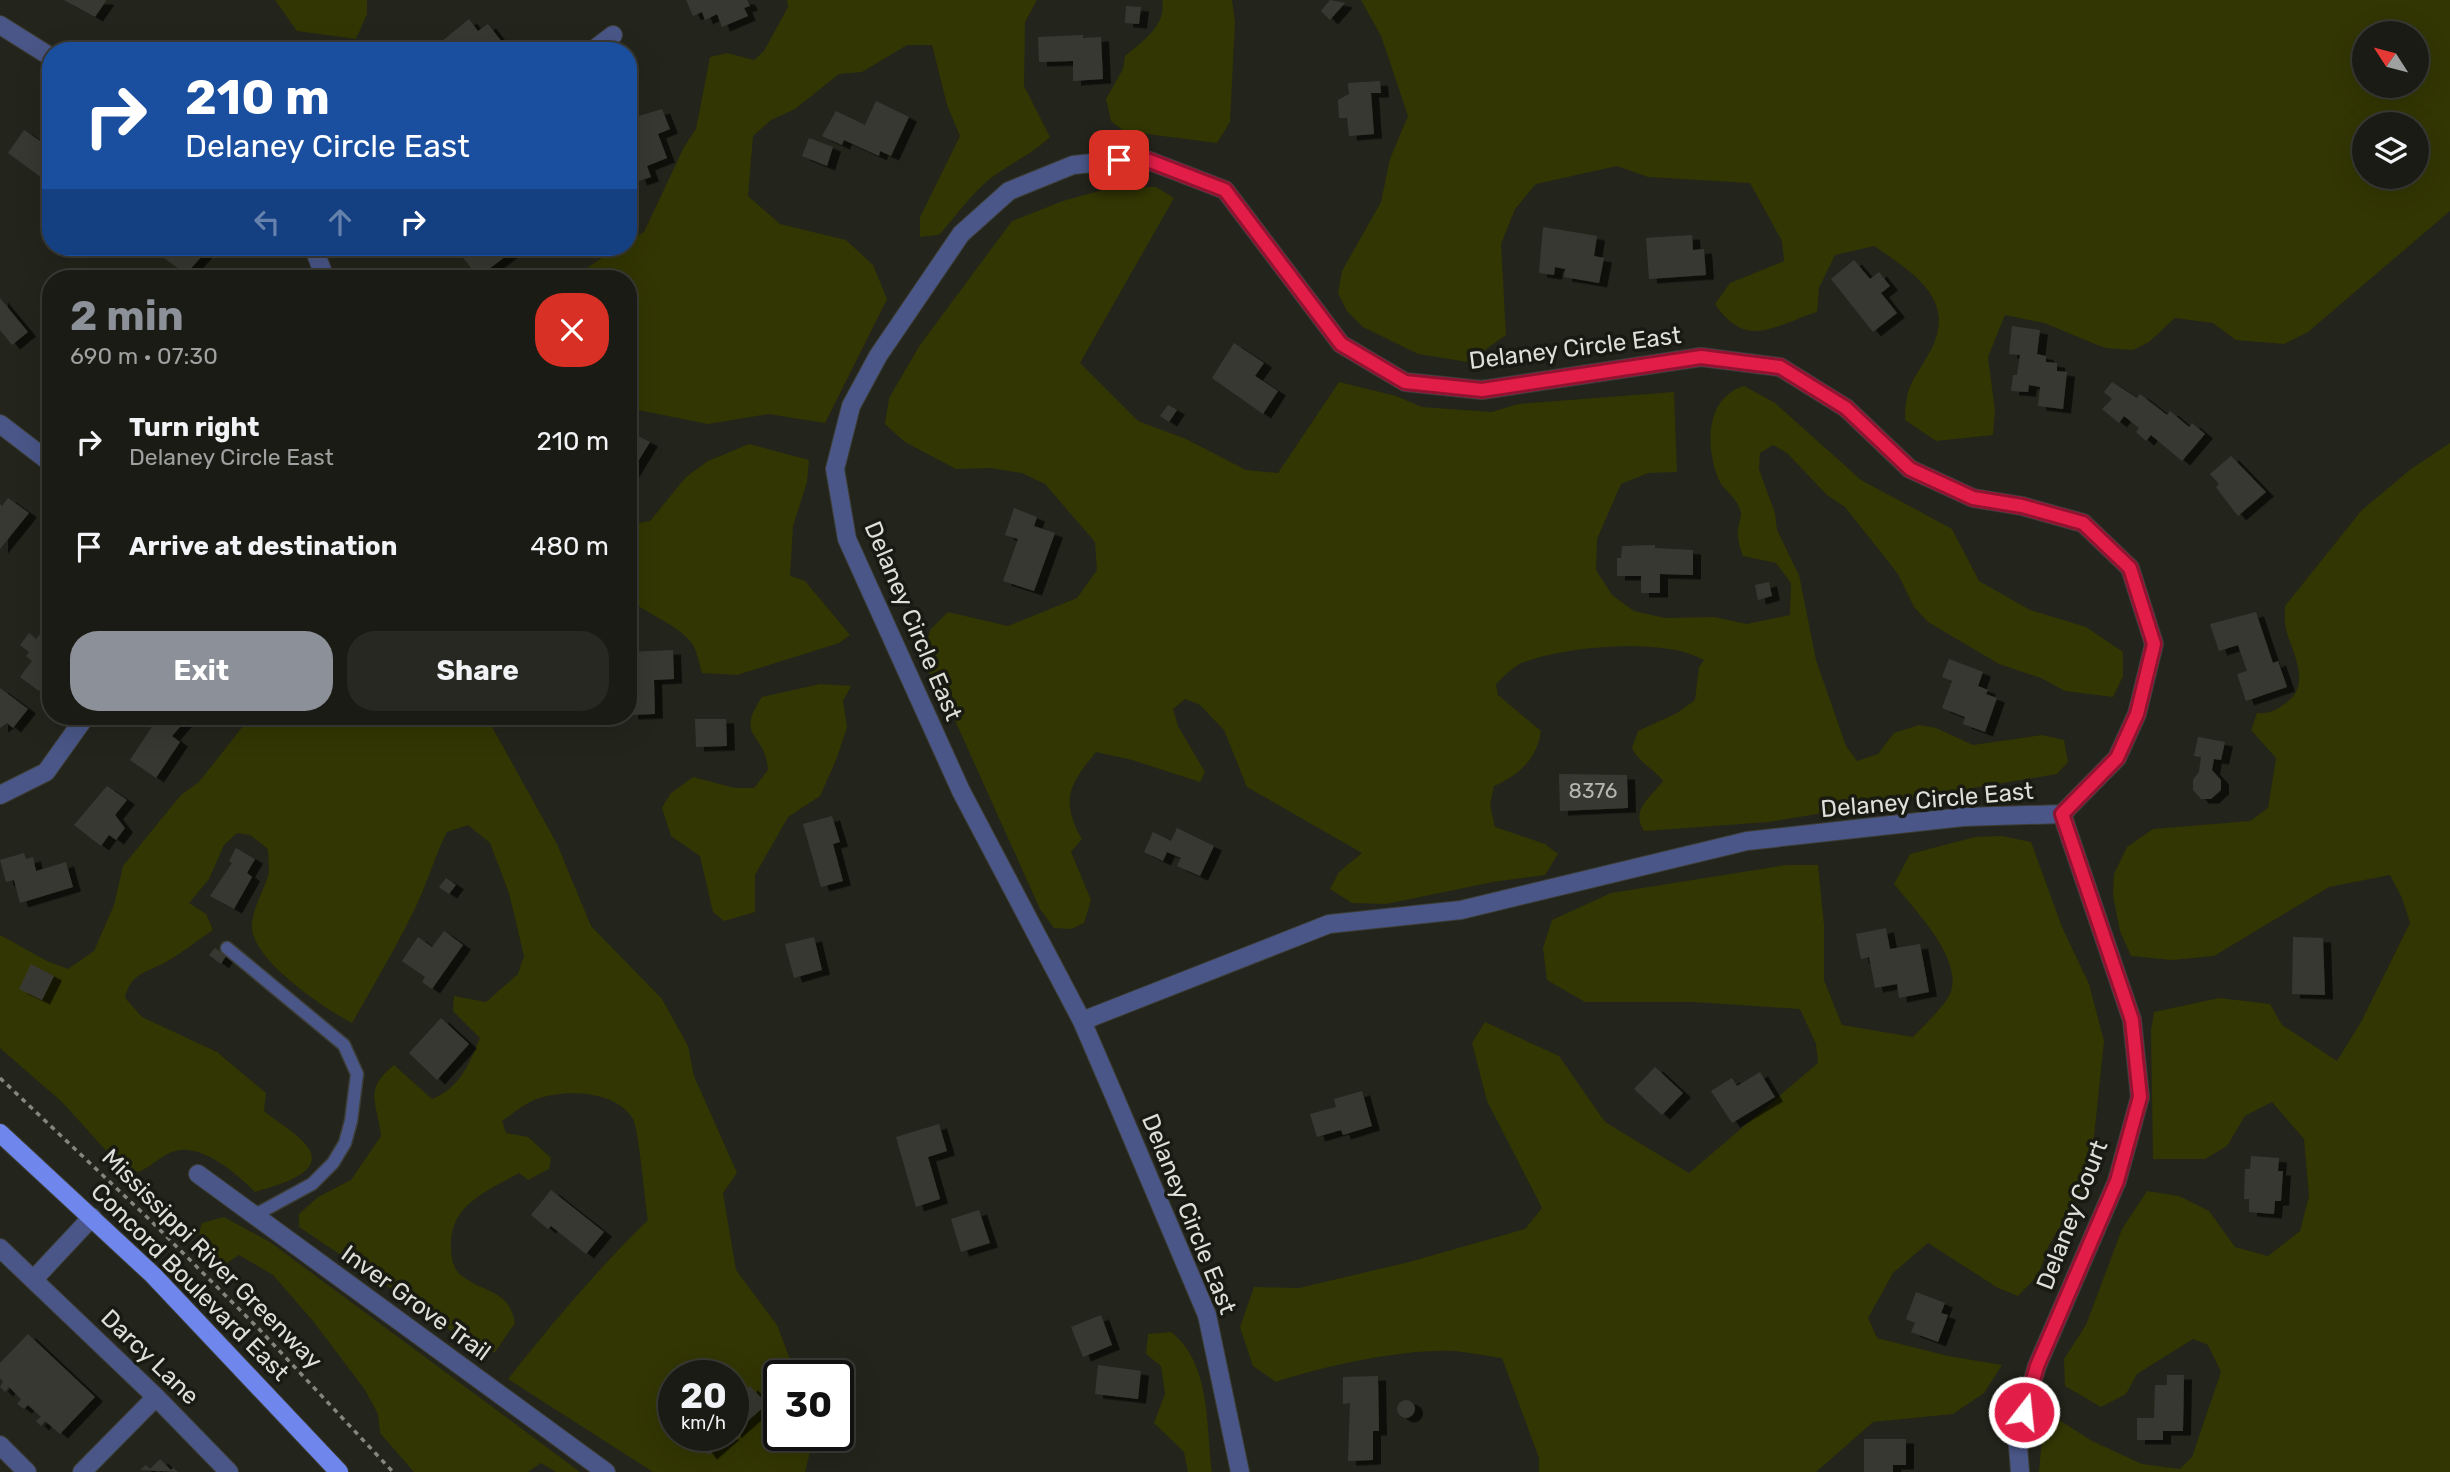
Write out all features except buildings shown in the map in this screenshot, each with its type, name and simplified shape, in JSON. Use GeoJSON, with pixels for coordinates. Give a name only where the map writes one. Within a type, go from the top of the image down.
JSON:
{"type":"FeatureCollection","features":[{"type":"Feature","properties":{"kind":"main road","name":"Concord Boulevard East"},"geometry":{"type":"LineString","coordinates":[[0,1133],[92,1217],[236,1360],[339,1472]]}},
{"type":"Feature","properties":{"kind":"street"},"geometry":{"type":"LineString","coordinates":[[0,25],[42,51]]}},
{"type":"Feature","properties":{"kind":"street"},"geometry":{"type":"LineString","coordinates":[[604,42],[613,35]]}},
{"type":"Feature","properties":{"kind":"street","name":"Delaney Circle East"},"geometry":{"type":"LineString","coordinates":[[1082,1021],[1329,924],[1461,910],[1747,841],[1963,817],[2062,814],[2117,758],[2137,714],[2154,644],[2130,568],[2083,523],[2022,506],[1973,498],[1910,469],[1846,408],[1780,367],[1701,357],[1482,390],[1405,382],[1341,344],[1225,190],[1142,158],[1073,165],[1009,191],[961,234],[878,356],[852,405],[835,469],[847,539],[961,791],[1082,1021],[1207,1315],[1240,1472]]}},
{"type":"Feature","properties":{"kind":"street"},"geometry":{"type":"LineString","coordinates":[[0,424],[42,456]]}},
{"type":"Feature","properties":{"kind":"street"},"geometry":{"type":"LineString","coordinates":[[0,795],[46,772],[80,725]]}},
{"type":"Feature","properties":{"kind":"street","name":"Delaney Court"},"geometry":{"type":"LineString","coordinates":[[2020,1472],[2017,1434],[2037,1366],[2117,1181],[2140,1097],[2132,1020],[2062,814]]}},
{"type":"Feature","properties":{"kind":"street","name":"Inver Grove Trail"},"geometry":{"type":"LineString","coordinates":[[198,1174],[606,1472]]}},
{"type":"Feature","properties":{"kind":"street"},"geometry":{"type":"LineString","coordinates":[[34,1279],[92,1217]]}},
{"type":"Feature","properties":{"kind":"street","name":"Darcy Lane"},"geometry":{"type":"LineString","coordinates":[[0,1248],[156,1396],[229,1472]]}},
{"type":"Feature","properties":{"kind":"street"},"geometry":{"type":"LineString","coordinates":[[82,1472],[156,1396]]}},
{"type":"Feature","properties":{"kind":"street"},"geometry":{"type":"LineString","coordinates":[[0,1446],[27,1472]]}},
{"type":"Feature","properties":{"kind":"lane"},"geometry":{"type":"LineString","coordinates":[[227,948],[344,1045],[357,1074],[351,1121],[345,1143],[333,1163],[312,1184],[255,1215]]}},
{"type":"Feature","properties":{"kind":"path","name":"Mississippi River Greenway"},"geometry":{"type":"LineString","coordinates":[[0,1078],[170,1239],[393,1472]]}},
{"type":"Feature","properties":{"kind":"green space"},"geometry":{"type":"Polygon","coordinates":[[[275,0],[367,0],[367,14],[356,39],[297,31],[275,0]]]}},
{"type":"Feature","properties":{"kind":"green space"},"geometry":{"type":"Polygon","coordinates":[[[787,0],[1037,0],[1025,22],[1024,86],[1050,137],[984,184],[939,235],[920,237],[920,217],[960,136],[947,105],[932,45],[907,45],[862,72],[839,74],[795,109],[771,120],[753,136],[748,196],[780,224],[846,240],[873,265],[887,299],[825,423],[768,414],[708,424],[637,410],[637,270],[583,270],[605,256],[637,256],[637,236],[644,232],[684,147],[696,129],[710,57],[727,53],[754,60],[764,51],[788,7],[787,0]]]}},
{"type":"Feature","properties":{"kind":"green space"},"geometry":{"type":"Polygon","coordinates":[[[1162,0],[1232,0],[1235,22],[1230,122],[1217,143],[1124,131],[1111,121],[1106,99],[1123,69],[1125,56],[1152,32],[1161,18],[1162,0]]]}},
{"type":"Feature","properties":{"kind":"green space"},"geometry":{"type":"Polygon","coordinates":[[[1361,0],[2450,0],[2450,211],[2308,332],[2284,344],[2236,340],[2213,323],[2175,318],[2149,342],[2133,350],[2105,348],[2044,323],[2005,315],[1988,357],[1995,411],[1993,435],[1936,441],[1905,420],[1910,386],[1937,336],[1939,319],[1936,304],[1918,279],[1874,246],[1835,255],[1819,288],[1817,312],[1775,328],[1750,331],[1727,318],[1715,304],[1730,283],[1784,261],[1782,241],[1750,183],[1648,177],[1617,166],[1536,184],[1515,209],[1501,244],[1506,335],[1468,362],[1418,354],[1363,327],[1347,311],[1338,293],[1342,271],[1381,202],[1390,159],[1408,116],[1381,36],[1361,0]]]}},
{"type":"Feature","properties":{"kind":"green space"},"geometry":{"type":"Polygon","coordinates":[[[1113,187],[1156,187],[1174,198],[1080,363],[1138,421],[1186,439],[1246,470],[1278,473],[1339,382],[1396,396],[1422,407],[1492,412],[1518,404],[1674,392],[1677,472],[1648,473],[1621,484],[1597,539],[1596,570],[1612,595],[1634,611],[1665,618],[1714,617],[1747,624],[1790,615],[1791,583],[1776,563],[1743,556],[1738,536],[1740,508],[1720,483],[1714,465],[1710,437],[1716,411],[1722,400],[1744,386],[1775,403],[1861,480],[1952,529],[1979,581],[2030,610],[2086,627],[2123,652],[2123,676],[2113,697],[2065,691],[2041,678],[1999,664],[1928,622],[1914,607],[1898,574],[1845,507],[1827,495],[1787,453],[1773,445],[1760,453],[1759,469],[1775,513],[1777,530],[1799,575],[1816,660],[1846,746],[1857,761],[1878,754],[1894,733],[1919,725],[1936,728],[1973,745],[2042,735],[2064,740],[2068,762],[2057,774],[1769,822],[1644,831],[1639,817],[1641,810],[1663,781],[1632,748],[1638,731],[1677,713],[1695,700],[1699,667],[1704,660],[1665,648],[1641,646],[1562,652],[1522,663],[1496,684],[1498,695],[1541,731],[1531,758],[1519,771],[1494,786],[1490,805],[1495,827],[1545,844],[1558,854],[1545,875],[1493,882],[1386,904],[1352,903],[1330,889],[1339,872],[1362,853],[1247,787],[1224,730],[1200,705],[1185,699],[1173,709],[1178,726],[1205,772],[1200,782],[1132,760],[1096,752],[1079,774],[1070,803],[1071,814],[1082,839],[1071,852],[1091,900],[1084,923],[1071,929],[1054,928],[1040,909],[944,696],[923,663],[930,630],[948,612],[1008,626],[1077,598],[1097,570],[1095,542],[1045,484],[1022,473],[990,468],[956,469],[905,442],[885,424],[889,398],[920,345],[1012,221],[1063,201],[1113,187]]]}},
{"type":"Feature","properties":{"kind":"green space"},"geometry":{"type":"Polygon","coordinates":[[[2450,443],[2450,1472],[2039,1472],[2042,1437],[2053,1416],[2092,1441],[2142,1464],[2180,1469],[2192,1457],[2221,1372],[2208,1345],[2193,1339],[2137,1374],[2126,1394],[2101,1407],[2065,1386],[2064,1359],[2086,1325],[2122,1229],[2147,1191],[2179,1196],[2209,1211],[2235,1247],[2268,1256],[2300,1231],[2309,1196],[2304,1139],[2272,1102],[2245,1116],[2227,1146],[2205,1159],[2153,1159],[2151,1031],[2154,1012],[2219,998],[2270,1004],[2282,1025],[2337,1061],[2361,1022],[2410,923],[2402,898],[2390,875],[2329,887],[2214,956],[2172,960],[2131,956],[2120,931],[2113,896],[2114,874],[2127,847],[2153,829],[2250,821],[2268,808],[2276,758],[2251,730],[2257,713],[2279,708],[2294,696],[2298,688],[2298,670],[2286,630],[2285,606],[2361,511],[2411,469],[2450,443]]]}},
{"type":"Feature","properties":{"kind":"green space"},"geometry":{"type":"Polygon","coordinates":[[[749,444],[809,460],[807,482],[793,526],[790,576],[805,581],[850,635],[839,643],[737,675],[702,673],[691,642],[669,624],[637,605],[637,523],[650,521],[686,477],[708,461],[749,444]]]}},
{"type":"Feature","properties":{"kind":"green space"},"geometry":{"type":"Polygon","coordinates":[[[820,684],[851,686],[843,701],[847,728],[836,760],[820,796],[788,817],[755,875],[755,912],[724,921],[713,912],[700,856],[671,836],[662,808],[670,794],[693,777],[735,788],[754,788],[768,770],[766,757],[751,728],[754,711],[762,697],[820,684]]]}},
{"type":"Feature","properties":{"kind":"green space"},"geometry":{"type":"Polygon","coordinates":[[[244,725],[491,725],[557,844],[591,926],[662,999],[688,1046],[694,1076],[737,1173],[723,1193],[736,1270],[777,1325],[790,1360],[763,1360],[763,1451],[810,1451],[805,1472],[653,1472],[508,1379],[575,1297],[648,1220],[640,1151],[633,1119],[625,1109],[614,1102],[587,1094],[546,1096],[534,1100],[502,1121],[506,1133],[528,1137],[551,1158],[549,1169],[528,1180],[519,1173],[472,1201],[456,1220],[452,1232],[451,1255],[456,1270],[471,1282],[502,1298],[512,1312],[515,1323],[495,1352],[480,1353],[426,1312],[299,1227],[299,1214],[318,1197],[351,1180],[381,1136],[374,1097],[378,1082],[384,1074],[394,1065],[432,1099],[442,1094],[457,1082],[480,1038],[453,1011],[454,996],[486,1002],[518,974],[524,956],[509,893],[490,843],[468,825],[447,832],[410,918],[352,1023],[290,981],[262,951],[254,936],[252,923],[268,876],[268,849],[250,835],[237,833],[224,845],[209,879],[189,903],[206,914],[213,930],[168,961],[141,974],[131,983],[125,998],[142,1017],[217,1052],[266,1093],[264,1111],[307,1146],[312,1156],[304,1172],[284,1183],[255,1192],[217,1161],[194,1151],[172,1152],[139,1172],[121,1167],[62,1102],[0,1048],[0,935],[47,961],[68,969],[94,951],[114,905],[123,866],[181,795],[199,782],[244,725]]]}},
{"type":"Feature","properties":{"kind":"green space"},"geometry":{"type":"Polygon","coordinates":[[[2002,836],[2031,842],[2062,927],[2089,984],[2104,1041],[2090,1175],[2049,1245],[2038,1275],[2018,1296],[1998,1288],[1928,1243],[1893,1273],[1868,1318],[1877,1338],[1948,1356],[2002,1365],[1984,1393],[1953,1414],[1873,1422],[1816,1472],[1539,1472],[1539,1458],[1502,1358],[1453,1351],[1411,1353],[1339,1365],[1276,1382],[1253,1366],[1240,1327],[1254,1287],[1299,1288],[1409,1262],[1525,1229],[1542,1208],[1487,1101],[1472,1043],[1485,1022],[1559,1056],[1605,1122],[1689,1173],[1818,1063],[1816,1044],[1800,1009],[1694,1002],[1585,1002],[1547,980],[1543,948],[1552,920],[1611,893],[1786,865],[1818,865],[1824,925],[1824,980],[1842,1025],[1913,1037],[1946,1001],[1953,982],[1945,952],[1894,884],[1910,854],[1975,837],[2002,836]]]}},
{"type":"Feature","properties":{"kind":"green space"},"geometry":{"type":"Polygon","coordinates":[[[224,1217],[270,1242],[580,1472],[556,1472],[541,1463],[528,1472],[414,1472],[380,1433],[378,1414],[365,1390],[313,1321],[273,1275],[239,1255],[222,1266],[203,1248],[200,1237],[202,1223],[224,1217]]]}},
{"type":"Feature","properties":{"kind":"green space"},"geometry":{"type":"Polygon","coordinates":[[[1171,1332],[1184,1345],[1200,1378],[1207,1415],[1212,1472],[1188,1472],[1184,1452],[1154,1423],[1165,1394],[1161,1366],[1146,1354],[1148,1334],[1171,1332]]]}},
{"type":"Feature","properties":{"kind":"route"},"geometry":{"type":"LineString","coordinates":[[1119,160],[1142,158],[1225,190],[1341,344],[1405,382],[1482,390],[1701,357],[1780,367],[1846,408],[1910,469],[1973,498],[2022,506],[2083,523],[2130,568],[2154,644],[2137,714],[2117,758],[2062,814],[2132,1020],[2140,1097],[2117,1181],[2037,1366],[2024,1412]]}}]}
